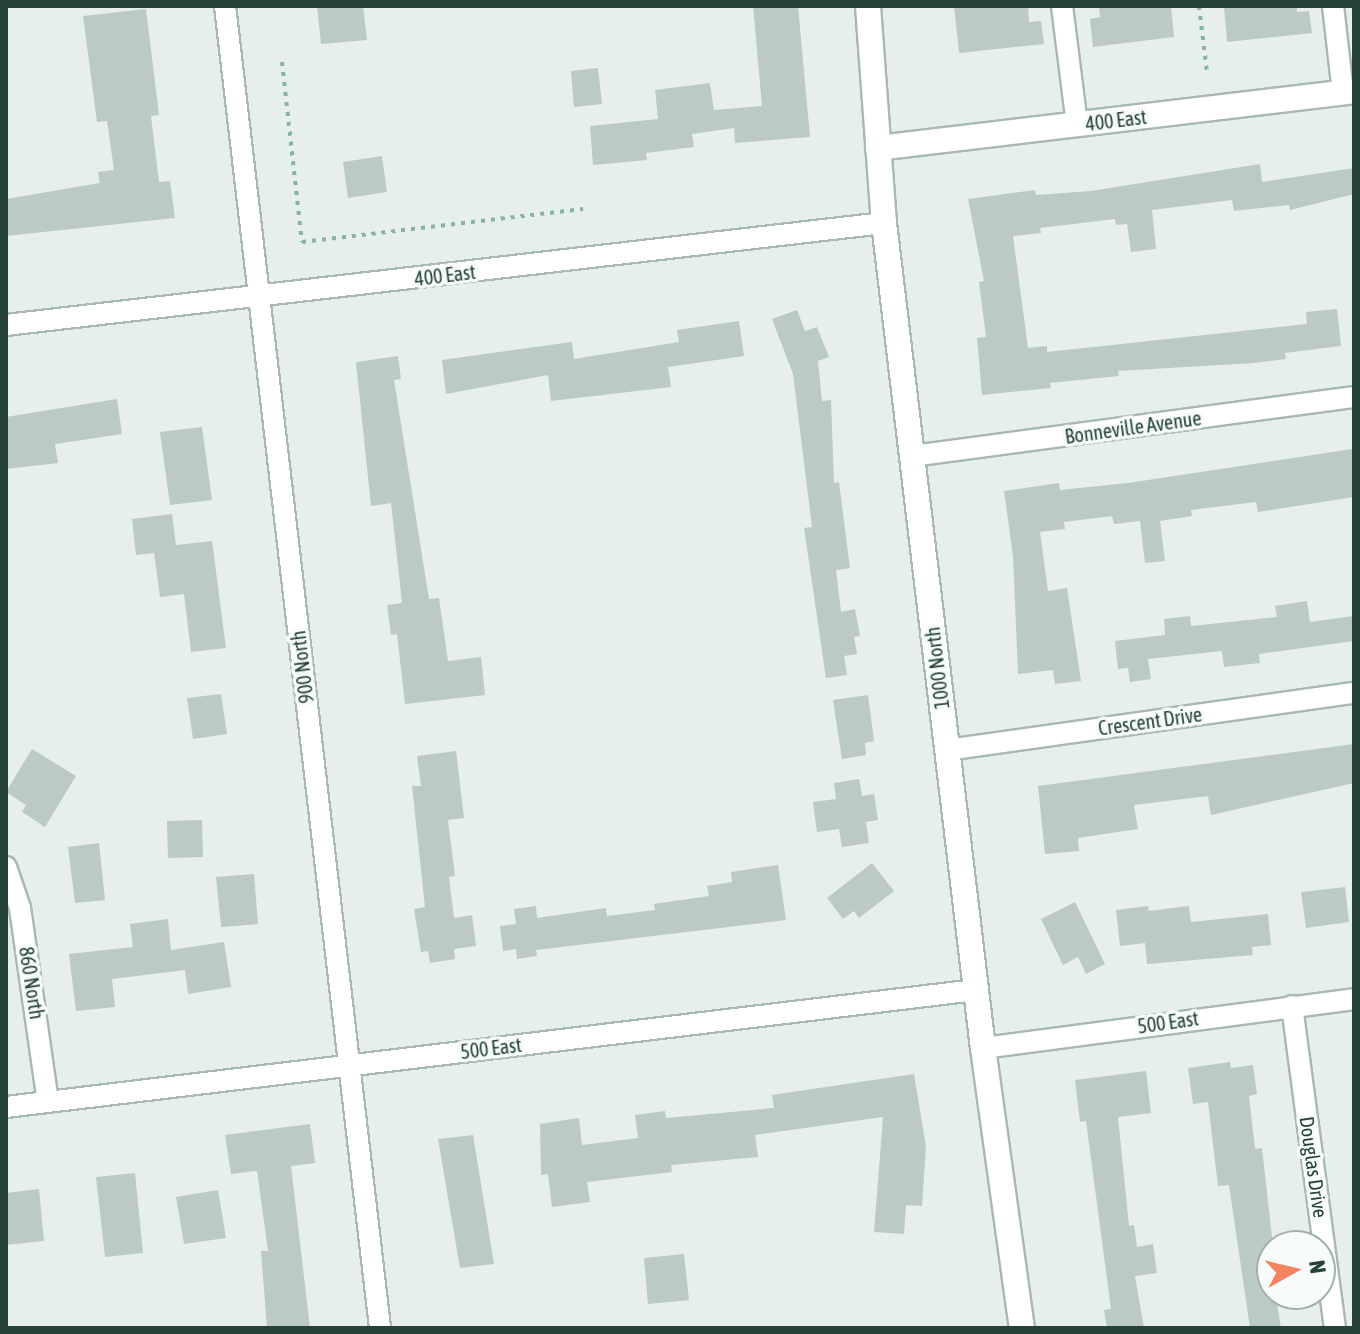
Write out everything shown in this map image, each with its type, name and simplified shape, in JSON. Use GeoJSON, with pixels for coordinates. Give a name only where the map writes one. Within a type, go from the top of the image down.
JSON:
{"type":"FeatureCollection","features":[{"type":"Feature","properties":{"kind":"street","name":"900 North"},"geometry":{"type":"LineString","coordinates":[[225,6],[380,1328]]}},
{"type":"Feature","properties":{"kind":"street","name":"1000 North"},"geometry":{"type":"LineString","coordinates":[[868,6],[884,223],[983,1048],[1022,1328]]}},
{"type":"Feature","properties":{"kind":"street"},"geometry":{"type":"LineString","coordinates":[[1062,6],[1077,125]]}},
{"type":"Feature","properties":{"kind":"street"},"geometry":{"type":"LineString","coordinates":[[1333,6],[1349,92]]}},
{"type":"Feature","properties":{"kind":"street","name":"400 East"},"geometry":{"type":"LineString","coordinates":[[878,148],[1349,92]]}},
{"type":"Feature","properties":{"kind":"street","name":"400 East"},"geometry":{"type":"LineString","coordinates":[[6,325],[884,223]]}},
{"type":"Feature","properties":{"kind":"street","name":"Bonneville Avenue"},"geometry":{"type":"LineString","coordinates":[[912,456],[1354,397]]}},
{"type":"Feature","properties":{"kind":"street","name":"Crescent Drive"},"geometry":{"type":"LineString","coordinates":[[947,750],[1354,693]]}},
{"type":"Feature","properties":{"kind":"street","name":"860 North"},"geometry":{"type":"LineString","coordinates":[[6,867],[20,908],[48,1102]]}},
{"type":"Feature","properties":{"kind":"street","name":"500 East"},"geometry":{"type":"LineString","coordinates":[[6,1107],[976,990]]}},
{"type":"Feature","properties":{"kind":"street","name":"500 East"},"geometry":{"type":"LineString","coordinates":[[983,1048],[1354,999]]}},
{"type":"Feature","properties":{"kind":"street","name":"Douglas Drive"},"geometry":{"type":"LineString","coordinates":[[1292,1006],[1335,1328]]}},
{"type":"Feature","properties":{"kind":"path"},"geometry":{"type":"LineString","coordinates":[[1199,6],[1207,72]]}},
{"type":"Feature","properties":{"kind":"path"},"geometry":{"type":"LineString","coordinates":[[282,62],[302,242],[583,209]]}},
{"type":"Feature","properties":{"kind":"building"},"geometry":{"type":"Polygon","coordinates":[[[317,6],[363,6],[367,40],[321,44],[317,6]]]}},
{"type":"Feature","properties":{"kind":"building"},"geometry":{"type":"Polygon","coordinates":[[[753,6],[798,6],[810,137],[735,143],[734,128],[692,134],[694,147],[646,153],[647,160],[593,165],[590,126],[658,119],[655,90],[710,83],[714,110],[762,106],[753,6]]]}},
{"type":"Feature","properties":{"kind":"building"},"geometry":{"type":"Polygon","coordinates":[[[954,6],[1028,6],[1029,22],[1041,21],[1044,44],[959,53],[954,6]]]}},
{"type":"Feature","properties":{"kind":"building"},"geometry":{"type":"Polygon","coordinates":[[[1099,6],[1171,6],[1174,37],[1093,47],[1090,19],[1100,17],[1099,6]]]}},
{"type":"Feature","properties":{"kind":"building"},"geometry":{"type":"Polygon","coordinates":[[[1224,6],[1297,6],[1297,12],[1309,11],[1312,33],[1227,42],[1224,6]]]}},
{"type":"Feature","properties":{"kind":"building"},"geometry":{"type":"Polygon","coordinates":[[[146,9],[159,115],[151,116],[159,182],[170,181],[175,218],[6,236],[6,199],[100,183],[98,172],[114,170],[107,121],[97,122],[83,16],[146,9]]]}},
{"type":"Feature","properties":{"kind":"building"},"geometry":{"type":"Polygon","coordinates":[[[598,68],[602,104],[574,107],[571,71],[598,68]]]}},
{"type":"Feature","properties":{"kind":"building"},"geometry":{"type":"Polygon","coordinates":[[[382,156],[387,192],[348,198],[343,162],[382,156]]]}},
{"type":"Feature","properties":{"kind":"building"},"geometry":{"type":"Polygon","coordinates":[[[1260,164],[1262,182],[1354,168],[1354,194],[1290,210],[1289,205],[1234,211],[1232,200],[1152,210],[1156,249],[1131,252],[1127,224],[1116,225],[1115,219],[1040,228],[1041,233],[1013,236],[1028,348],[1047,346],[1047,352],[1307,324],[1306,312],[1337,309],[1341,346],[1285,353],[1286,359],[1118,371],[1119,376],[1050,383],[1051,388],[982,395],[977,338],[986,337],[979,282],[984,281],[968,199],[1035,190],[1036,195],[1091,191],[1260,164]]]}},
{"type":"Feature","properties":{"kind":"building"},"geometry":{"type":"Polygon","coordinates":[[[797,310],[805,331],[817,327],[829,357],[818,361],[822,401],[831,400],[834,483],[839,482],[850,568],[836,570],[841,612],[855,609],[860,636],[854,637],[857,654],[844,656],[847,675],[826,678],[804,528],[812,527],[793,374],[772,319],[797,310]]]}},
{"type":"Feature","properties":{"kind":"building"},"geometry":{"type":"Polygon","coordinates":[[[739,321],[744,356],[668,367],[671,387],[551,401],[548,375],[446,394],[442,360],[572,342],[574,359],[679,342],[677,330],[739,321]]]}},
{"type":"Feature","properties":{"kind":"building"},"geometry":{"type":"Polygon","coordinates":[[[398,356],[401,379],[394,380],[429,599],[439,598],[448,661],[481,657],[485,695],[405,704],[397,634],[391,635],[387,605],[402,603],[391,503],[371,506],[356,362],[398,356]]]}},
{"type":"Feature","properties":{"kind":"building"},"geometry":{"type":"Polygon","coordinates":[[[117,399],[122,434],[55,444],[58,463],[6,469],[6,417],[117,399]]]}},
{"type":"Feature","properties":{"kind":"building"},"geometry":{"type":"Polygon","coordinates":[[[202,427],[212,500],[170,505],[160,432],[202,427]]]}},
{"type":"Feature","properties":{"kind":"building"},"geometry":{"type":"Polygon","coordinates":[[[1352,449],[1354,497],[1258,512],[1256,502],[1191,510],[1192,516],[1160,521],[1165,561],[1145,563],[1140,521],[1114,524],[1112,516],[1064,522],[1065,529],[1040,532],[1048,591],[1067,588],[1081,681],[1055,684],[1053,670],[1018,674],[1013,556],[1004,491],[1059,483],[1060,490],[1128,483],[1352,449]]]}},
{"type":"Feature","properties":{"kind":"building"},"geometry":{"type":"Polygon","coordinates":[[[172,514],[176,545],[212,541],[226,648],[191,652],[184,594],[160,597],[154,553],[136,555],[132,519],[172,514]]]}},
{"type":"Feature","properties":{"kind":"building"},"geometry":{"type":"Polygon","coordinates":[[[1307,601],[1310,622],[1354,616],[1354,641],[1259,654],[1260,663],[1224,667],[1222,651],[1148,659],[1151,679],[1130,682],[1128,668],[1118,669],[1115,641],[1165,635],[1164,619],[1190,616],[1191,626],[1277,617],[1275,606],[1307,601]]]}},
{"type":"Feature","properties":{"kind":"building"},"geometry":{"type":"Polygon","coordinates":[[[221,694],[227,734],[193,739],[187,698],[221,694]]]}},
{"type":"Feature","properties":{"kind":"building"},"geometry":{"type":"Polygon","coordinates":[[[868,695],[874,741],[865,743],[866,755],[842,759],[833,700],[868,695]]]}},
{"type":"Feature","properties":{"kind":"building"},"geometry":{"type":"Polygon","coordinates":[[[1354,744],[1354,783],[1211,815],[1208,796],[1134,805],[1138,829],[1078,838],[1079,851],[1045,854],[1038,786],[1354,744]]]}},
{"type":"Feature","properties":{"kind":"building"},"geometry":{"type":"Polygon","coordinates":[[[32,749],[76,776],[45,827],[22,812],[26,805],[6,792],[32,749]]]}},
{"type":"Feature","properties":{"kind":"building"},"geometry":{"type":"Polygon","coordinates":[[[456,751],[464,818],[448,820],[455,876],[449,877],[454,918],[472,915],[476,946],[454,949],[455,959],[430,963],[428,951],[421,952],[414,909],[425,907],[412,786],[421,786],[417,756],[456,751]]]}},
{"type":"Feature","properties":{"kind":"building"},"geometry":{"type":"Polygon","coordinates":[[[859,779],[862,796],[874,794],[878,820],[866,822],[869,843],[842,847],[839,829],[817,832],[813,802],[836,799],[834,783],[859,779]]]}},
{"type":"Feature","properties":{"kind":"building"},"geometry":{"type":"Polygon","coordinates":[[[202,820],[203,857],[168,858],[167,821],[202,820]]]}},
{"type":"Feature","properties":{"kind":"building"},"geometry":{"type":"Polygon","coordinates":[[[99,843],[105,900],[75,903],[68,847],[99,843]]]}},
{"type":"Feature","properties":{"kind":"building"},"geometry":{"type":"Polygon","coordinates":[[[872,863],[894,891],[859,918],[854,911],[843,919],[827,898],[872,863]]]}},
{"type":"Feature","properties":{"kind":"building"},"geometry":{"type":"Polygon","coordinates":[[[778,865],[786,920],[536,950],[537,956],[517,959],[516,949],[503,951],[500,926],[516,924],[514,909],[536,906],[537,918],[606,908],[607,916],[655,910],[654,904],[709,896],[707,886],[732,882],[731,872],[778,865]]]}},
{"type":"Feature","properties":{"kind":"building"},"geometry":{"type":"Polygon","coordinates":[[[254,874],[258,924],[221,927],[216,877],[254,874]]]}},
{"type":"Feature","properties":{"kind":"building"},"geometry":{"type":"Polygon","coordinates":[[[1345,887],[1349,922],[1306,928],[1301,892],[1345,887]]]}},
{"type":"Feature","properties":{"kind":"building"},"geometry":{"type":"Polygon","coordinates":[[[1075,902],[1105,964],[1086,974],[1078,957],[1063,965],[1041,919],[1075,902]]]}},
{"type":"Feature","properties":{"kind":"building"},"geometry":{"type":"Polygon","coordinates":[[[1148,906],[1149,911],[1189,906],[1191,922],[1268,914],[1271,945],[1252,947],[1253,955],[1147,964],[1145,943],[1120,946],[1116,910],[1148,906]]]}},
{"type":"Feature","properties":{"kind":"building"},"geometry":{"type":"Polygon","coordinates":[[[168,919],[171,950],[224,942],[231,987],[188,994],[185,970],[112,979],[115,1007],[76,1011],[69,954],[133,947],[130,924],[168,919]]]}},
{"type":"Feature","properties":{"kind":"building"},"geometry":{"type":"Polygon","coordinates":[[[1230,1062],[1231,1068],[1253,1065],[1257,1094],[1249,1096],[1255,1149],[1262,1148],[1271,1230],[1256,1230],[1256,1310],[1278,1310],[1281,1328],[1250,1328],[1229,1185],[1218,1186],[1208,1102],[1193,1104],[1188,1068],[1230,1062]]]}},
{"type":"Feature","properties":{"kind":"building"},"geometry":{"type":"Polygon","coordinates":[[[1146,1071],[1151,1113],[1118,1117],[1129,1226],[1134,1225],[1137,1247],[1153,1244],[1157,1273],[1135,1276],[1144,1328],[1107,1328],[1104,1310],[1111,1309],[1086,1121],[1080,1122],[1075,1080],[1146,1071]]]}},
{"type":"Feature","properties":{"kind":"building"},"geometry":{"type":"Polygon","coordinates":[[[914,1074],[926,1147],[922,1206],[906,1205],[904,1234],[874,1232],[883,1117],[755,1135],[758,1157],[671,1165],[672,1172],[587,1182],[590,1202],[552,1207],[548,1174],[541,1175],[540,1124],[579,1118],[582,1145],[638,1138],[635,1115],[665,1111],[666,1118],[774,1108],[772,1095],[914,1074]]]}},
{"type":"Feature","properties":{"kind":"building"},"geometry":{"type":"Polygon","coordinates":[[[310,1124],[315,1163],[291,1166],[310,1328],[267,1328],[261,1251],[268,1251],[257,1171],[231,1174],[225,1135],[310,1124]]]}},
{"type":"Feature","properties":{"kind":"building"},"geometry":{"type":"Polygon","coordinates":[[[473,1135],[494,1264],[460,1268],[438,1139],[473,1135]]]}},
{"type":"Feature","properties":{"kind":"building"},"geometry":{"type":"Polygon","coordinates":[[[135,1173],[143,1253],[105,1257],[96,1177],[135,1173]]]}},
{"type":"Feature","properties":{"kind":"building"},"geometry":{"type":"Polygon","coordinates":[[[39,1189],[44,1241],[6,1245],[6,1193],[39,1189]]]}},
{"type":"Feature","properties":{"kind":"building"},"geometry":{"type":"Polygon","coordinates":[[[218,1190],[226,1238],[184,1244],[176,1197],[218,1190]]]}},
{"type":"Feature","properties":{"kind":"building"},"geometry":{"type":"Polygon","coordinates":[[[684,1254],[689,1300],[648,1304],[644,1258],[684,1254]]]}}]}
